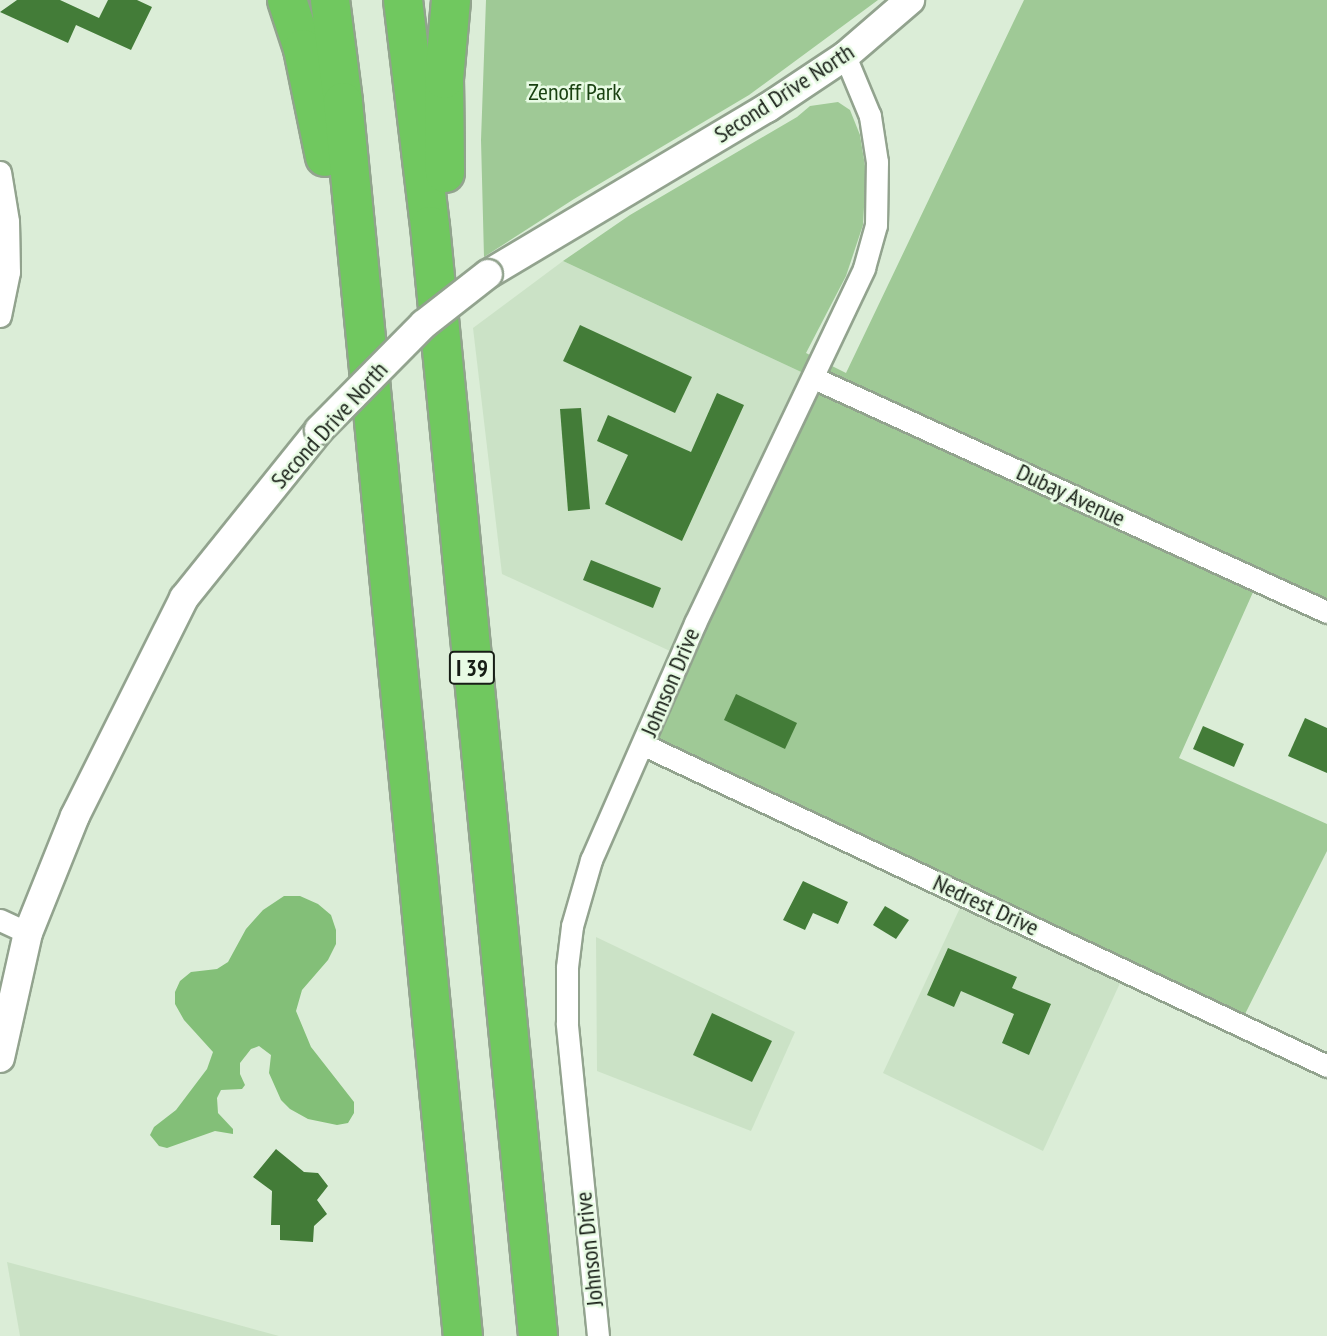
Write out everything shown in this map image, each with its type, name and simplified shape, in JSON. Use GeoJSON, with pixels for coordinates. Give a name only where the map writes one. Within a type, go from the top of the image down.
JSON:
{"type":"FeatureCollection","features":[{"type":"Feature","properties":{"kind":"highway"},"geometry":{"type":"LineString","coordinates":[[287,0],[303,49],[320,122],[351,343],[371,388]]}},
{"type":"Feature","properties":{"kind":"highway"},"geometry":{"type":"LineString","coordinates":[[330,0],[371,388],[463,1336]]}},
{"type":"Feature","properties":{"kind":"highway","name":"I 39"},"geometry":{"type":"LineString","coordinates":[[402,0],[436,300],[538,1336]]}},
{"type":"Feature","properties":{"kind":"highway"},"geometry":{"type":"LineString","coordinates":[[436,300],[446,248],[444,79],[451,0]]}},
{"type":"Feature","properties":{"kind":"street","name":"Second Drive North"},"geometry":{"type":"LineString","coordinates":[[0,1058],[28,933],[75,816],[184,598],[319,430],[425,324],[488,274],[767,108],[845,57],[910,0]]}},
{"type":"Feature","properties":{"kind":"street","name":"Johnson Drive"},"geometry":{"type":"LineString","coordinates":[[598,1336],[567,1023],[567,967],[572,926],[587,870],[746,513],[814,378],[864,268],[876,225],[877,162],[870,116],[845,57]]}},
{"type":"Feature","properties":{"kind":"street"},"geometry":{"type":"LineString","coordinates":[[0,172],[8,221],[9,272],[0,316]]}},
{"type":"Feature","properties":{"kind":"street","name":"Dubay Avenue"},"geometry":{"type":"LineString","coordinates":[[814,378],[1327,612]]}},
{"type":"Feature","properties":{"kind":"street","name":"Nedrest Drive"},"geometry":{"type":"LineString","coordinates":[[644,745],[1327,1066]]}},
{"type":"Feature","properties":{"kind":"street"},"geometry":{"type":"LineString","coordinates":[[0,920],[28,933]]}},
{"type":"Feature","properties":{"kind":"shaded area"},"geometry":{"type":"Polygon","coordinates":[[[563,261],[814,378],[681,656],[502,574],[473,328],[563,261]]]}},
{"type":"Feature","properties":{"kind":"shaded area"},"geometry":{"type":"Polygon","coordinates":[[[966,895],[1126,970],[1043,1151],[883,1073],[966,895]]]}},
{"type":"Feature","properties":{"kind":"shaded area"},"geometry":{"type":"Polygon","coordinates":[[[284,896],[300,896],[318,904],[331,915],[336,930],[336,944],[328,960],[302,990],[296,1011],[311,1047],[354,1102],[354,1113],[348,1123],[337,1125],[308,1119],[290,1109],[281,1100],[269,1073],[271,1055],[259,1046],[251,1049],[240,1063],[240,1074],[245,1085],[242,1089],[221,1090],[217,1098],[218,1113],[233,1129],[233,1134],[215,1131],[167,1148],[159,1146],[150,1135],[154,1127],[176,1110],[207,1069],[213,1052],[184,1020],[175,1004],[175,992],[180,981],[191,972],[217,969],[228,962],[246,929],[263,910],[284,896]]]}},
{"type":"Feature","properties":{"kind":"shaded area"},"geometry":{"type":"Polygon","coordinates":[[[596,937],[795,1032],[751,1131],[597,1071],[596,937]]]}},
{"type":"Feature","properties":{"kind":"shaded area"},"geometry":{"type":"Polygon","coordinates":[[[7,1262],[104,1288],[279,1336],[20,1336],[7,1262]]]}},
{"type":"Feature","properties":{"kind":"green space","name":"Zenoff Park"},"geometry":{"type":"Polygon","coordinates":[[[486,0],[878,0],[749,95],[574,199],[484,257],[481,140],[486,0]]]}},
{"type":"Feature","properties":{"kind":"green space"},"geometry":{"type":"Polygon","coordinates":[[[1024,0],[1327,0],[1327,612],[1258,581],[1179,758],[1327,824],[1327,851],[1240,1024],[644,745],[814,378],[563,261],[630,215],[797,117],[810,106],[838,102],[850,110],[860,135],[866,172],[863,225],[846,276],[806,353],[846,373],[1024,0]]]}},
{"type":"Feature","properties":{"kind":"building"},"geometry":{"type":"Polygon","coordinates":[[[17,0],[60,0],[99,18],[108,0],[137,0],[152,7],[131,50],[76,25],[68,43],[0,12],[17,0]]]}},
{"type":"Feature","properties":{"kind":"building"},"geometry":{"type":"Polygon","coordinates":[[[580,325],[692,377],[675,413],[563,361],[580,325]]]}},
{"type":"Feature","properties":{"kind":"building"},"geometry":{"type":"Polygon","coordinates":[[[717,393],[744,405],[682,541],[605,504],[628,455],[597,441],[608,415],[691,452],[717,393]]]}},
{"type":"Feature","properties":{"kind":"building"},"geometry":{"type":"Polygon","coordinates":[[[581,408],[590,509],[568,511],[560,409],[581,408]]]}},
{"type":"Feature","properties":{"kind":"building"},"geometry":{"type":"Polygon","coordinates":[[[591,560],[661,588],[653,608],[583,580],[591,560]]]}},
{"type":"Feature","properties":{"kind":"building"},"geometry":{"type":"Polygon","coordinates":[[[736,694],[797,723],[785,749],[724,720],[736,694]]]}},
{"type":"Feature","properties":{"kind":"building"},"geometry":{"type":"Polygon","coordinates":[[[1305,718],[1327,728],[1327,773],[1288,756],[1305,718]]]}},
{"type":"Feature","properties":{"kind":"building"},"geometry":{"type":"Polygon","coordinates":[[[1203,726],[1244,744],[1234,767],[1193,749],[1203,726]]]}},
{"type":"Feature","properties":{"kind":"building"},"geometry":{"type":"Polygon","coordinates":[[[803,881],[848,902],[838,924],[813,913],[805,930],[783,920],[803,881]]]}},
{"type":"Feature","properties":{"kind":"building"},"geometry":{"type":"Polygon","coordinates":[[[885,906],[909,920],[896,939],[873,925],[885,906]]]}},
{"type":"Feature","properties":{"kind":"building"},"geometry":{"type":"Polygon","coordinates":[[[948,948],[1017,977],[1012,988],[1051,1004],[1029,1055],[1002,1043],[1014,1014],[961,991],[954,1007],[927,995],[948,948]]]}},
{"type":"Feature","properties":{"kind":"building"},"geometry":{"type":"Polygon","coordinates":[[[712,1013],[772,1041],[752,1082],[693,1055],[712,1013]]]}},
{"type":"Feature","properties":{"kind":"building"},"geometry":{"type":"Polygon","coordinates":[[[276,1149],[304,1172],[318,1173],[328,1186],[317,1200],[327,1214],[314,1226],[313,1242],[280,1240],[280,1225],[271,1225],[272,1191],[253,1177],[276,1149]]]}}]}
